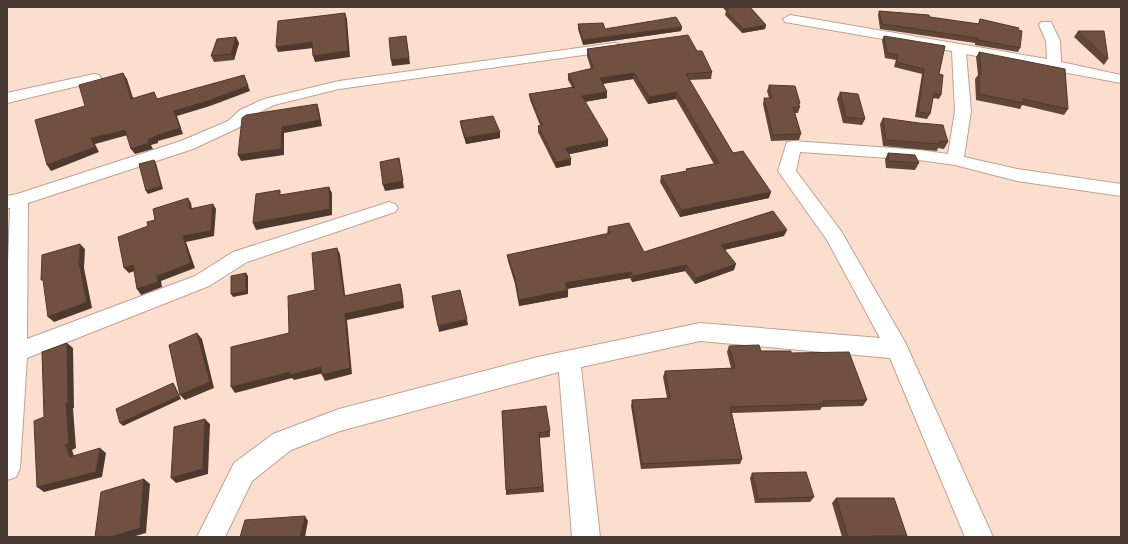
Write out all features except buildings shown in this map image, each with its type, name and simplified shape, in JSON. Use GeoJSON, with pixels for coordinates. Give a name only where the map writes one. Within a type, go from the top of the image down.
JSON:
{"type":"FeatureCollection","features":[{"type":"Feature","properties":{"kind":"street"},"geometry":{"type":"LineString","coordinates":[[790,19],[960,50],[1054,65],[1121,79]]}},
{"type":"Feature","properties":{"kind":"street"},"geometry":{"type":"LineString","coordinates":[[1046,25],[1053,41],[1054,65]]}},
{"type":"Feature","properties":{"kind":"street"},"geometry":{"type":"LineString","coordinates":[[7,468],[16,353],[13,201],[187,145],[234,124],[246,113],[269,102],[339,85],[626,45]]}},
{"type":"Feature","properties":{"kind":"street"},"geometry":{"type":"LineString","coordinates":[[955,160],[963,111],[960,50]]}},
{"type":"Feature","properties":{"kind":"street"},"geometry":{"type":"LineString","coordinates":[[7,98],[94,78]]}},
{"type":"Feature","properties":{"kind":"street"},"geometry":{"type":"LineString","coordinates":[[979,537],[897,349],[834,236],[787,171],[793,146],[919,155],[955,160],[1017,174],[1121,190]]}},
{"type":"Feature","properties":{"kind":"street"},"geometry":{"type":"LineString","coordinates":[[16,353],[202,281],[240,257],[389,208]]}},
{"type":"Feature","properties":{"kind":"street"},"geometry":{"type":"LineString","coordinates":[[211,537],[243,472],[282,442],[340,420],[538,367],[700,332],[897,349]]}},
{"type":"Feature","properties":{"kind":"street"},"geometry":{"type":"LineString","coordinates":[[569,361],[586,537]]}}]}
